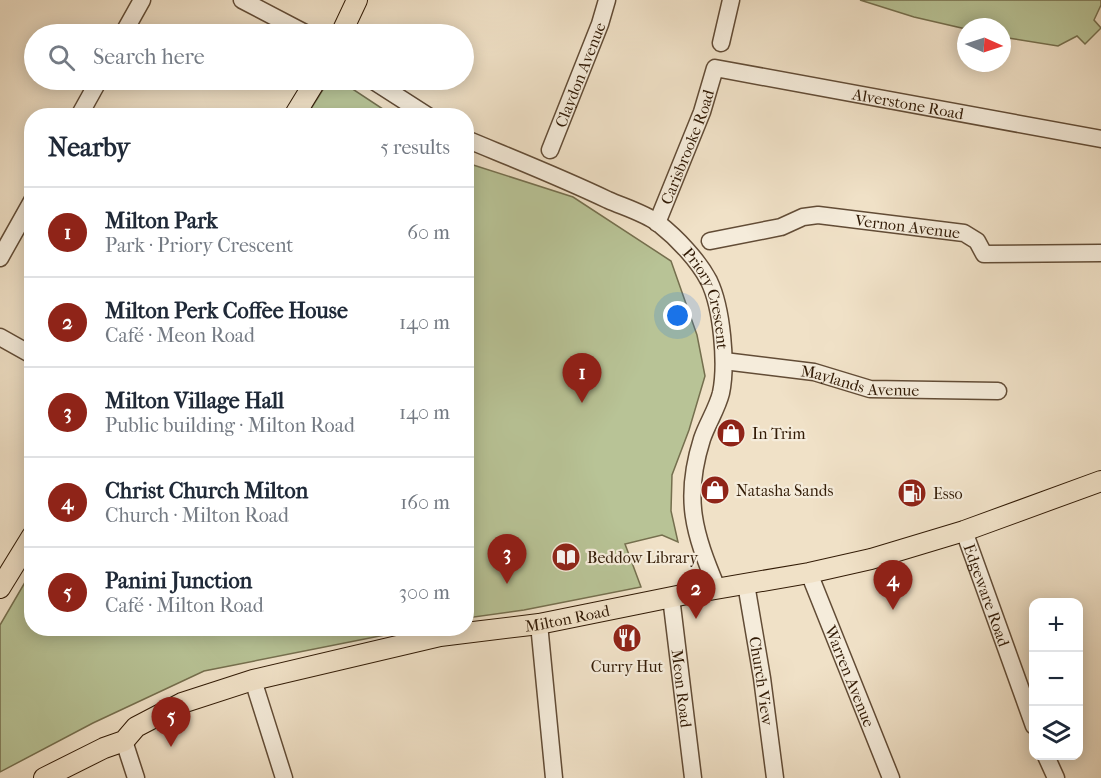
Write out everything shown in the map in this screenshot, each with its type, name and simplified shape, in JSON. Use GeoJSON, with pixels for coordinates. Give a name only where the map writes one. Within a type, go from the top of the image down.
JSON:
{"type":"FeatureCollection","features":[{"type":"Feature","properties":{"kind":"main road"},"geometry":{"type":"LineString","coordinates":[[346,24],[357,0]]}},
{"type":"Feature","properties":{"kind":"main road"},"geometry":{"type":"LineString","coordinates":[[299,108],[310,90]]}},
{"type":"Feature","properties":{"kind":"main road","name":"Milton Road"},"geometry":{"type":"LineString","coordinates":[[474,632],[538,624],[717,588],[809,573],[871,559],[964,531],[1101,481]]}},
{"type":"Feature","properties":{"kind":"main road"},"geometry":{"type":"LineString","coordinates":[[0,588],[24,549]]}},
{"type":"Feature","properties":{"kind":"main road","name":"Milton Road"},"geometry":{"type":"LineString","coordinates":[[44,778],[104,748],[124,741],[136,727],[182,703],[253,680],[440,636]]}},
{"type":"Feature","properties":{"kind":"street"},"geometry":{"type":"LineString","coordinates":[[129,24],[142,0]]}},
{"type":"Feature","properties":{"kind":"street"},"geometry":{"type":"LineString","coordinates":[[242,0],[288,24]]}},
{"type":"Feature","properties":{"kind":"street","name":"Claydon Avenue"},"geometry":{"type":"LineString","coordinates":[[550,150],[600,24],[607,0]]}},
{"type":"Feature","properties":{"kind":"street"},"geometry":{"type":"LineString","coordinates":[[721,43],[731,0]]}},
{"type":"Feature","properties":{"kind":"street","name":"Alverstone Road"},"geometry":{"type":"LineString","coordinates":[[715,68],[1101,139]]}},
{"type":"Feature","properties":{"kind":"street","name":"Carisbrooke Road"},"geometry":{"type":"LineString","coordinates":[[657,223],[702,112],[715,68]]}},
{"type":"Feature","properties":{"kind":"street"},"geometry":{"type":"LineString","coordinates":[[83,108],[93,90]]}},
{"type":"Feature","properties":{"kind":"street"},"geometry":{"type":"LineString","coordinates":[[388,90],[416,108]]}},
{"type":"Feature","properties":{"kind":"street","name":"Priory Crescent"},"geometry":{"type":"LineString","coordinates":[[474,142],[577,185],[657,223],[687,251],[709,282],[721,326],[724,361],[720,394],[694,468],[692,507],[699,545],[717,588]]}},
{"type":"Feature","properties":{"kind":"street"},"geometry":{"type":"LineString","coordinates":[[0,258],[24,215]]}},
{"type":"Feature","properties":{"kind":"street","name":"Vernon Avenue"},"geometry":{"type":"LineString","coordinates":[[710,241],[782,226],[803,217],[818,215],[964,233],[977,241],[984,254],[1101,253]]}},
{"type":"Feature","properties":{"kind":"street"},"geometry":{"type":"LineString","coordinates":[[0,337],[24,350]]}},
{"type":"Feature","properties":{"kind":"street","name":"Maylands Avenue"},"geometry":{"type":"LineString","coordinates":[[724,361],[814,372],[870,389],[998,391]]}},
{"type":"Feature","properties":{"kind":"street","name":"Edgeware Road"},"geometry":{"type":"LineString","coordinates":[[964,531],[1029,712]]}},
{"type":"Feature","properties":{"kind":"street","name":"Warren Avenue"},"geometry":{"type":"LineString","coordinates":[[809,573],[891,778]]}},
{"type":"Feature","properties":{"kind":"street","name":"Church View"},"geometry":{"type":"LineString","coordinates":[[746,584],[762,678],[775,778]]}},
{"type":"Feature","properties":{"kind":"street","name":"Meon Road"},"geometry":{"type":"LineString","coordinates":[[671,597],[693,778]]}},
{"type":"Feature","properties":{"kind":"street"},"geometry":{"type":"LineString","coordinates":[[538,624],[554,778]]}},
{"type":"Feature","properties":{"kind":"street"},"geometry":{"type":"LineString","coordinates":[[253,680],[284,778]]}},
{"type":"Feature","properties":{"kind":"street"},"geometry":{"type":"LineString","coordinates":[[124,741],[136,778]]}},
{"type":"Feature","properties":{"kind":"street"},"geometry":{"type":"LineString","coordinates":[[1048,760],[1056,778]]}},
{"type":"Feature","properties":{"kind":"green space"},"geometry":{"type":"Polygon","coordinates":[[[860,0],[1101,0],[1094,20],[1101,28],[1085,44],[1077,36],[1058,46],[1011,38],[1011,18],[957,18],[957,27],[914,17],[860,0]]]}},
{"type":"Feature","properties":{"kind":"green space"},"geometry":{"type":"Polygon","coordinates":[[[323,90],[354,90],[381,108],[311,108],[323,90]]]}},
{"type":"Feature","properties":{"kind":"green space"},"geometry":{"type":"Polygon","coordinates":[[[474,165],[573,197],[671,261],[697,335],[705,376],[689,430],[672,475],[671,511],[678,542],[662,535],[625,544],[641,587],[524,610],[474,617],[474,165]]]}},
{"type":"Feature","properties":{"kind":"green space"},"geometry":{"type":"Polygon","coordinates":[[[24,584],[24,636],[380,636],[204,671],[93,723],[0,772],[0,625],[24,584]]]}},
{"type":"Feature","properties":{"kind":"place","name":"Milton Park"},"geometry":{"type":"Point","coordinates":[582,403]}},
{"type":"Feature","properties":{"kind":"place","name":"In Trim"},"geometry":{"type":"Point","coordinates":[731,433]}},
{"type":"Feature","properties":{"kind":"place","name":"Natasha Sands"},"geometry":{"type":"Point","coordinates":[715,490]}},
{"type":"Feature","properties":{"kind":"place","name":"Esso"},"geometry":{"type":"Point","coordinates":[912,493]}},
{"type":"Feature","properties":{"kind":"place","name":"Beddow Library"},"geometry":{"type":"Point","coordinates":[566,557]}},
{"type":"Feature","properties":{"kind":"place","name":"Milton Village Hall"},"geometry":{"type":"Point","coordinates":[507,584]}},
{"type":"Feature","properties":{"kind":"place","name":"Christ Church Milton"},"geometry":{"type":"Point","coordinates":[893,610]}},
{"type":"Feature","properties":{"kind":"place","name":"Milton Perk Coffee House"},"geometry":{"type":"Point","coordinates":[696,619]}},
{"type":"Feature","properties":{"kind":"place","name":"Curry Hut"},"geometry":{"type":"Point","coordinates":[627,638]}},
{"type":"Feature","properties":{"kind":"place","name":"Panini Junction"},"geometry":{"type":"Point","coordinates":[171,747]}}]}
